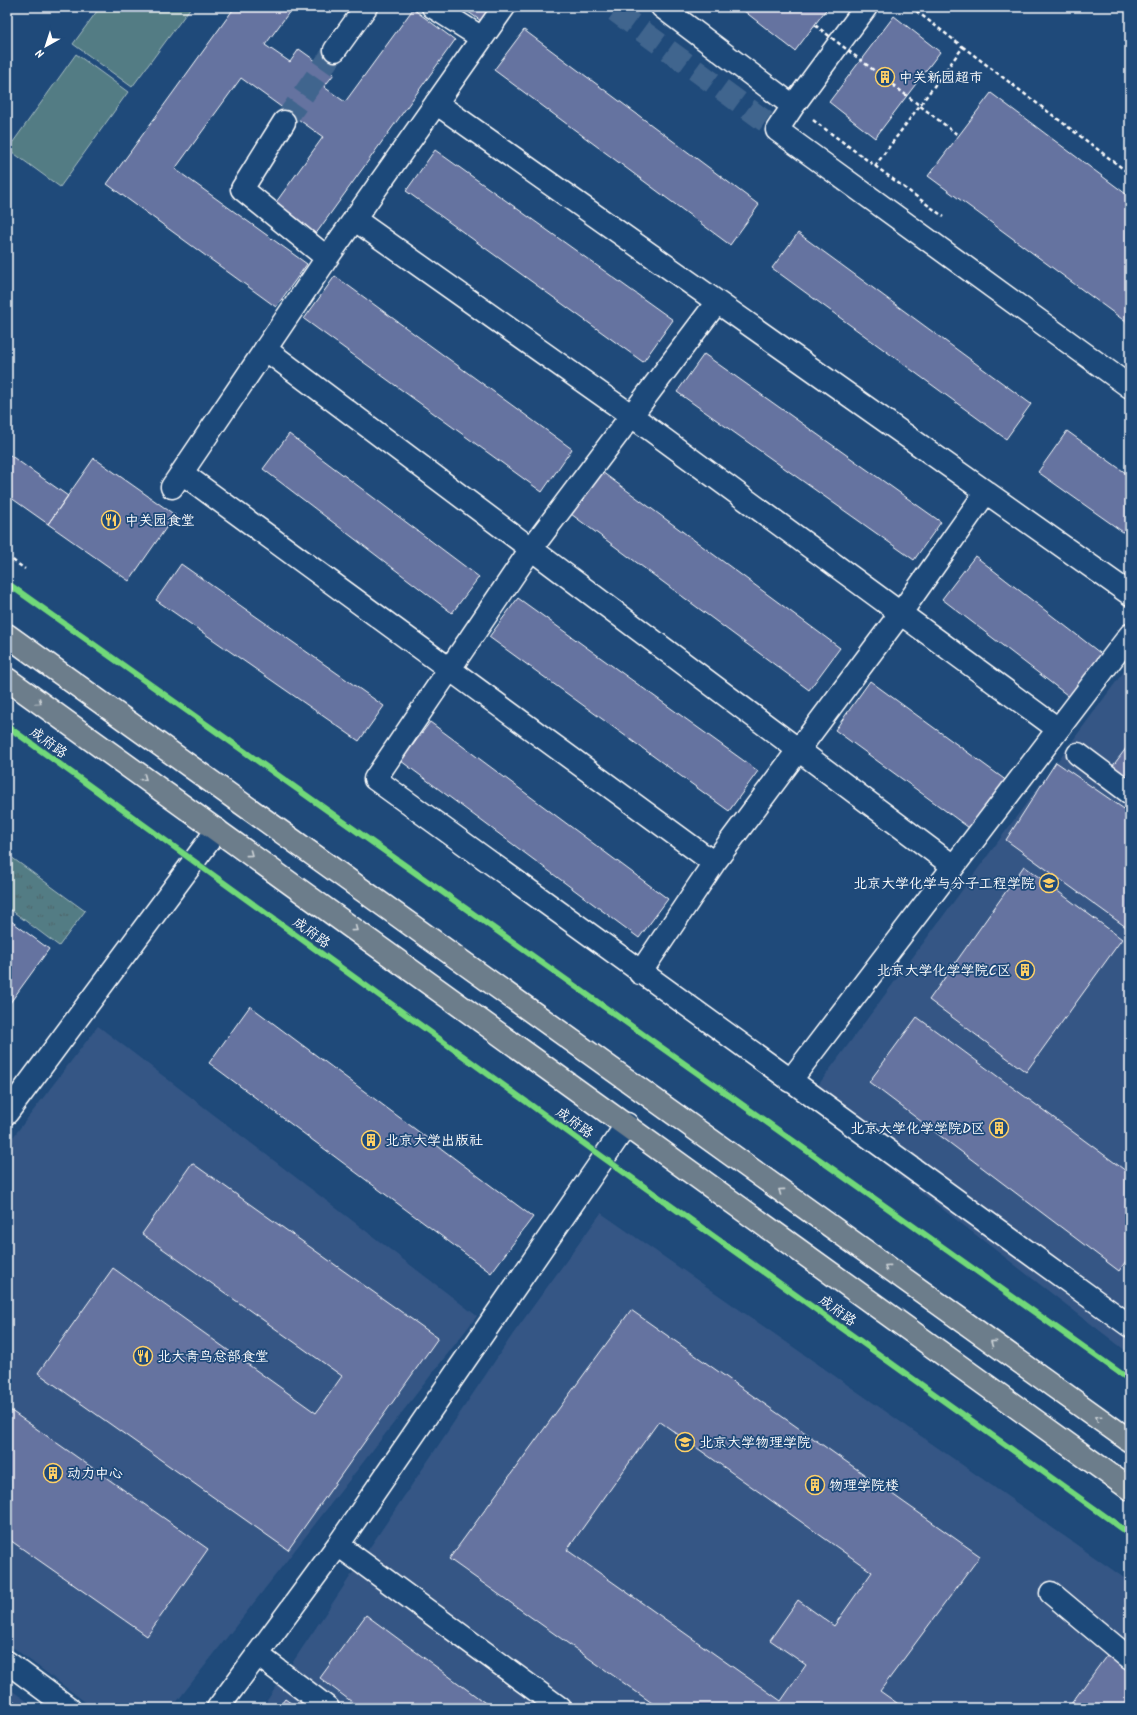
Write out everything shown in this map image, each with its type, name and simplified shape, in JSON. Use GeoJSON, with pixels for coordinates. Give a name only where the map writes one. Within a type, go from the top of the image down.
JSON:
{"type":"FeatureCollection","features":[{"type":"Feature","properties":{"kind":"main road"},"geometry":{"type":"LineString","coordinates":[[7,635],[1129,1437]]}},
{"type":"Feature","properties":{"kind":"main road","name":"成府路"},"geometry":{"type":"LineString","coordinates":[[7,679],[627,1124],[1130,1489]]}},
{"type":"Feature","properties":{"kind":"street"},"geometry":{"type":"LineString","coordinates":[[335,50],[366,7]]}},
{"type":"Feature","properties":{"kind":"street"},"geometry":{"type":"LineString","coordinates":[[433,7],[482,38]]}},
{"type":"Feature","properties":{"kind":"street"},"geometry":{"type":"LineString","coordinates":[[504,7],[327,258],[177,480],[449,668],[714,863]]}},
{"type":"Feature","properties":{"kind":"street"},"geometry":{"type":"LineString","coordinates":[[662,7],[793,106]]}},
{"type":"Feature","properties":{"kind":"street"},"geometry":{"type":"LineString","coordinates":[[866,7],[777,130],[1130,387]]}},
{"type":"Feature","properties":{"kind":"street"},"geometry":{"type":"LineString","coordinates":[[436,103],[1130,594]]}},
{"type":"Feature","properties":{"kind":"street"},"geometry":{"type":"LineString","coordinates":[[284,122],[242,189],[327,258]]}},
{"type":"Feature","properties":{"kind":"street"},"geometry":{"type":"LineString","coordinates":[[354,220],[632,416],[1058,729]]}},
{"type":"Feature","properties":{"kind":"street"},"geometry":{"type":"LineString","coordinates":[[717,302],[531,549],[375,779],[640,973],[1130,1326]]}},
{"type":"Feature","properties":{"kind":"street"},"geometry":{"type":"LineString","coordinates":[[265,349],[953,866]]}},
{"type":"Feature","properties":{"kind":"street"},"geometry":{"type":"LineString","coordinates":[[640,973],[714,863],[900,614],[986,492]]}},
{"type":"Feature","properties":{"kind":"street"},"geometry":{"type":"LineString","coordinates":[[790,1081],[1130,635]]}},
{"type":"Feature","properties":{"kind":"street"},"geometry":{"type":"LineString","coordinates":[[1078,754],[1130,793]]}},
{"type":"Feature","properties":{"kind":"street"},"geometry":{"type":"LineString","coordinates":[[7,1113],[217,830]]}},
{"type":"Feature","properties":{"kind":"street"},"geometry":{"type":"LineString","coordinates":[[218,1708],[338,1545],[627,1124]]}},
{"type":"Feature","properties":{"kind":"street"},"geometry":{"type":"LineString","coordinates":[[338,1545],[560,1708]]}},
{"type":"Feature","properties":{"kind":"street"},"geometry":{"type":"LineString","coordinates":[[1051,1593],[1130,1659]]}},
{"type":"Feature","properties":{"kind":"street"},"geometry":{"type":"LineString","coordinates":[[258,1655],[328,1708]]}},
{"type":"Feature","properties":{"kind":"street"},"geometry":{"type":"LineString","coordinates":[[7,1662],[69,1708]]}},
{"type":"Feature","properties":{"kind":"path"},"geometry":{"type":"LineString","coordinates":[[911,7],[1130,174]]}},
{"type":"Feature","properties":{"kind":"path"},"geometry":{"type":"LineString","coordinates":[[815,25],[958,135]]}},
{"type":"Feature","properties":{"kind":"path"},"geometry":{"type":"LineString","coordinates":[[875,166],[963,47]]}},
{"type":"Feature","properties":{"kind":"path"},"geometry":{"type":"LineString","coordinates":[[7,556],[25,569]]}},
{"type":"Feature","properties":{"kind":"shaded area","name":"北京大学化学与分子工程学院"},"geometry":{"type":"Polygon","coordinates":[[[1130,663],[1130,1354],[805,1103],[1130,663]]]}},
{"type":"Feature","properties":{"kind":"shaded area"},"geometry":{"type":"Polygon","coordinates":[[[98,1026],[477,1316],[172,1708],[93,1708],[7,1643],[7,1145],[98,1026]]]}},
{"type":"Feature","properties":{"kind":"shaded area","name":"北京大学物理学院"},"geometry":{"type":"Polygon","coordinates":[[[601,1213],[1130,1582],[1130,1633],[1122,1644],[1130,1651],[1130,1708],[262,1708],[513,1334],[601,1213]]]}},
{"type":"Feature","properties":{"kind":"shaded area"},"geometry":{"type":"Polygon","coordinates":[[[7,1687],[36,1708],[7,1708],[7,1687]]]}},
{"type":"Feature","properties":{"kind":"green space"},"geometry":{"type":"Polygon","coordinates":[[[100,7],[191,7],[132,87],[73,44],[100,7]]]}},
{"type":"Feature","properties":{"kind":"green space"},"geometry":{"type":"Polygon","coordinates":[[[76,54],[128,92],[60,187],[8,149],[76,54]]]}},
{"type":"Feature","properties":{"kind":"green space"},"geometry":{"type":"Polygon","coordinates":[[[7,854],[85,911],[59,946],[7,907],[7,854]]]}},
{"type":"Feature","properties":{"kind":"building"},"geometry":{"type":"Polygon","coordinates":[[[235,7],[293,7],[265,45],[290,62],[299,49],[334,74],[324,87],[345,102],[413,9],[455,40],[315,235],[274,205],[323,137],[241,78],[175,169],[307,264],[276,307],[107,184],[235,7]]]}},
{"type":"Feature","properties":{"kind":"building"},"geometry":{"type":"Polygon","coordinates":[[[461,7],[495,7],[484,23],[461,7]]]}},
{"type":"Feature","properties":{"kind":"building"},"geometry":{"type":"Polygon","coordinates":[[[739,7],[828,7],[795,51],[739,7]]]}},
{"type":"Feature","properties":{"kind":"building","name":"中关新园超市"},"geometry":{"type":"Polygon","coordinates":[[[894,16],[940,52],[875,138],[829,102],[894,16]]]}},
{"type":"Feature","properties":{"kind":"building"},"geometry":{"type":"Polygon","coordinates":[[[524,30],[759,205],[730,245],[494,70],[524,30]]]}},
{"type":"Feature","properties":{"kind":"building"},"geometry":{"type":"Polygon","coordinates":[[[991,93],[1130,197],[1130,325],[928,176],[991,93]]]}},
{"type":"Feature","properties":{"kind":"building"},"geometry":{"type":"Polygon","coordinates":[[[435,150],[673,320],[643,362],[406,191],[435,150]]]}},
{"type":"Feature","properties":{"kind":"building"},"geometry":{"type":"Polygon","coordinates":[[[798,233],[1031,404],[1006,439],[772,268],[798,233]]]}},
{"type":"Feature","properties":{"kind":"building"},"geometry":{"type":"Polygon","coordinates":[[[335,276],[572,449],[542,492],[304,319],[335,276]]]}},
{"type":"Feature","properties":{"kind":"building"},"geometry":{"type":"Polygon","coordinates":[[[704,354],[941,522],[914,560],[677,392],[704,354]]]}},
{"type":"Feature","properties":{"kind":"building"},"geometry":{"type":"Polygon","coordinates":[[[1067,431],[1130,476],[1130,537],[1038,472],[1067,431]]]}},
{"type":"Feature","properties":{"kind":"building"},"geometry":{"type":"Polygon","coordinates":[[[289,434],[479,577],[452,613],[263,469],[289,434]]]}},
{"type":"Feature","properties":{"kind":"building"},"geometry":{"type":"Polygon","coordinates":[[[7,453],[68,496],[48,524],[7,495],[7,453]]]}},
{"type":"Feature","properties":{"kind":"building","name":"中关园食堂"},"geometry":{"type":"Polygon","coordinates":[[[94,458],[175,515],[129,581],[48,524],[94,458]]]}},
{"type":"Feature","properties":{"kind":"building"},"geometry":{"type":"Polygon","coordinates":[[[602,472],[840,648],[809,690],[571,514],[602,472]]]}},
{"type":"Feature","properties":{"kind":"building"},"geometry":{"type":"Polygon","coordinates":[[[975,556],[1113,663],[1080,705],[942,599],[975,556]]]}},
{"type":"Feature","properties":{"kind":"building"},"geometry":{"type":"Polygon","coordinates":[[[181,564],[384,706],[359,741],[156,600],[181,564]]]}},
{"type":"Feature","properties":{"kind":"building"},"geometry":{"type":"Polygon","coordinates":[[[518,598],[758,771],[729,811],[489,637],[518,598]]]}},
{"type":"Feature","properties":{"kind":"building"},"geometry":{"type":"Polygon","coordinates":[[[870,681],[1011,784],[976,833],[835,730],[870,681]]]}},
{"type":"Feature","properties":{"kind":"building"},"geometry":{"type":"Polygon","coordinates":[[[430,722],[668,899],[639,938],[401,761],[430,722]]]}},
{"type":"Feature","properties":{"kind":"building"},"geometry":{"type":"Polygon","coordinates":[[[1130,743],[1130,780],[1112,767],[1130,743]]]}},
{"type":"Feature","properties":{"kind":"building"},"geometry":{"type":"Polygon","coordinates":[[[1056,762],[1130,813],[1130,930],[1006,840],[1056,762]]]}},
{"type":"Feature","properties":{"kind":"building","name":"北京大学化学学院C区"},"geometry":{"type":"Polygon","coordinates":[[[1024,866],[1122,939],[1026,1072],[929,1000],[1024,866]]]}},
{"type":"Feature","properties":{"kind":"building"},"geometry":{"type":"Polygon","coordinates":[[[7,918],[49,949],[7,1007],[7,918]]]}},
{"type":"Feature","properties":{"kind":"building","name":"北京大学出版社"},"geometry":{"type":"Polygon","coordinates":[[[250,1006],[533,1217],[491,1273],[209,1063],[250,1006]]]}},
{"type":"Feature","properties":{"kind":"building","name":"北京大学化学学院D区"},"geometry":{"type":"Polygon","coordinates":[[[917,1017],[1130,1174],[1130,1255],[1119,1271],[869,1082],[917,1017]]]}},
{"type":"Feature","properties":{"kind":"building","name":"北大青鸟总部食堂"},"geometry":{"type":"Polygon","coordinates":[[[192,1163],[438,1338],[288,1550],[38,1373],[113,1268],[316,1413],[342,1376],[142,1234],[192,1163]]]}},
{"type":"Feature","properties":{"kind":"building","name":"物理学院楼"},"geometry":{"type":"Polygon","coordinates":[[[631,1310],[980,1556],[880,1691],[904,1708],[659,1708],[449,1559],[631,1310]],[[659,1421],[567,1550],[781,1701],[806,1665],[770,1640],[798,1600],[834,1626],[872,1572],[659,1421]]]}},
{"type":"Feature","properties":{"kind":"building","name":"动力中心"},"geometry":{"type":"Polygon","coordinates":[[[7,1408],[208,1549],[147,1636],[7,1538],[7,1408]]]}},
{"type":"Feature","properties":{"kind":"building"},"geometry":{"type":"Polygon","coordinates":[[[366,1615],[492,1708],[360,1708],[320,1678],[366,1615]]]}},
{"type":"Feature","properties":{"kind":"building"},"geometry":{"type":"Polygon","coordinates":[[[1107,1655],[1130,1672],[1130,1708],[1068,1708],[1107,1655]]]}},
{"type":"Feature","properties":{"kind":"building"},"geometry":{"type":"Polygon","coordinates":[[[7,1696],[23,1708],[7,1708],[7,1696]]]}},
{"type":"Feature","properties":{"kind":"building"},"geometry":{"type":"Polygon","coordinates":[[[285,1699],[298,1708],[278,1708],[285,1699]]]}},
{"type":"Feature","properties":{"kind":"tunnel"},"geometry":{"type":"LineString","coordinates":[[615,11],[777,130]]}},
{"type":"Feature","properties":{"kind":"tunnel"},"geometry":{"type":"LineString","coordinates":[[284,122],[335,50]]}},
{"type":"Feature","properties":{"kind":"cycle path"},"geometry":{"type":"LineString","coordinates":[[7,583],[1130,1380]]}},
{"type":"Feature","properties":{"kind":"cycle path"},"geometry":{"type":"LineString","coordinates":[[7,726],[604,1158],[1130,1534]]}},
{"type":"Feature","properties":{"kind":"place","name":"中关新园超市"},"geometry":{"type":"Point","coordinates":[885,77]}},
{"type":"Feature","properties":{"kind":"place","name":"中关园食堂"},"geometry":{"type":"Point","coordinates":[111,520]}},
{"type":"Feature","properties":{"kind":"place","name":"北京大学化学与分子工程学院"},"geometry":{"type":"Point","coordinates":[1049,883]}},
{"type":"Feature","properties":{"kind":"place","name":"北京大学化学学院C区"},"geometry":{"type":"Point","coordinates":[1025,970]}},
{"type":"Feature","properties":{"kind":"place","name":"北京大学化学学院D区"},"geometry":{"type":"Point","coordinates":[999,1128]}},
{"type":"Feature","properties":{"kind":"place","name":"北京大学出版社"},"geometry":{"type":"Point","coordinates":[371,1140]}},
{"type":"Feature","properties":{"kind":"place","name":"北大青鸟总部食堂"},"geometry":{"type":"Point","coordinates":[143,1356]}},
{"type":"Feature","properties":{"kind":"place","name":"北京大学物理学院"},"geometry":{"type":"Point","coordinates":[685,1442]}},
{"type":"Feature","properties":{"kind":"place","name":"动力中心"},"geometry":{"type":"Point","coordinates":[53,1473]}},
{"type":"Feature","properties":{"kind":"place","name":"物理学院楼"},"geometry":{"type":"Point","coordinates":[815,1485]}}]}
